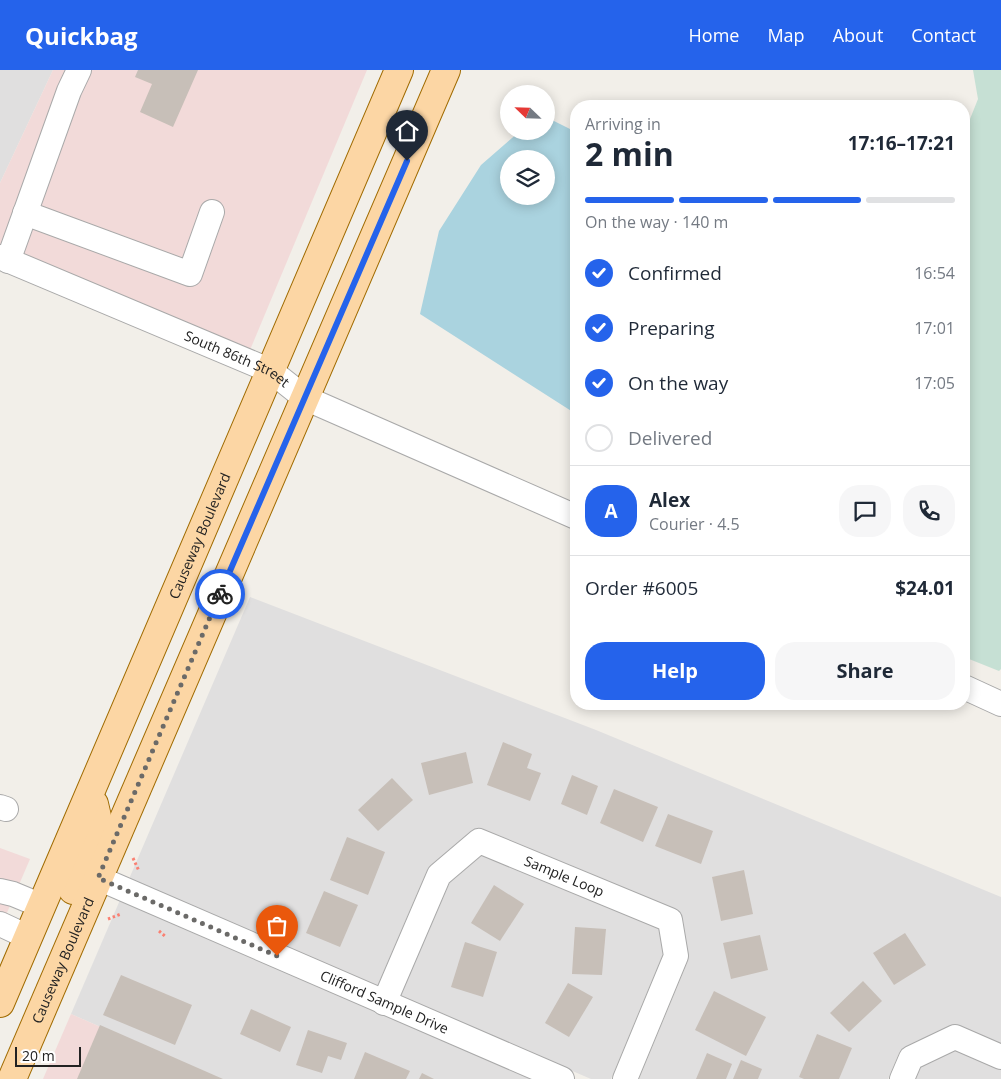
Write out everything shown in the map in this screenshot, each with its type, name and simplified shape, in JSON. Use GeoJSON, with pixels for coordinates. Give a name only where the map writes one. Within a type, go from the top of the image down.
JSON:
{"type":"FeatureCollection","features":[{"type":"Feature","properties":{"kind":"main road","name":"Causeway Boulevard"},"geometry":{"type":"LineString","coordinates":[[0,1003],[399,70]]}},
{"type":"Feature","properties":{"kind":"main road","name":"Causeway Boulevard"},"geometry":{"type":"LineString","coordinates":[[12,1079],[446,70]]}},
{"type":"Feature","properties":{"kind":"main road"},"geometry":{"type":"LineString","coordinates":[[5,1079],[2,1071],[3,1053],[85,862],[97,817],[91,791]]}},
{"type":"Feature","properties":{"kind":"street"},"geometry":{"type":"LineString","coordinates":[[4,259],[25,213],[69,91],[79,70]]}},
{"type":"Feature","properties":{"kind":"street"},"geometry":{"type":"LineString","coordinates":[[25,213],[190,274],[212,212]]}},
{"type":"Feature","properties":{"kind":"street","name":"South 86th Street"},"geometry":{"type":"LineString","coordinates":[[4,259],[271,371],[305,398],[570,515]]}},
{"type":"Feature","properties":{"kind":"street"},"geometry":{"type":"LineString","coordinates":[[970,690],[1001,703]]}},
{"type":"Feature","properties":{"kind":"street","name":"Sample Loop"},"geometry":{"type":"LineString","coordinates":[[384,1003],[439,875],[478,841],[670,920],[676,956],[625,1079]]}},
{"type":"Feature","properties":{"kind":"street","name":"Clifford Sample Drive"},"geometry":{"type":"LineString","coordinates":[[98,878],[562,1079]]}},
{"type":"Feature","properties":{"kind":"street"},"geometry":{"type":"LineString","coordinates":[[0,891],[13,894],[42,906]]}},
{"type":"Feature","properties":{"kind":"street"},"geometry":{"type":"LineString","coordinates":[[0,924],[28,937]]}},
{"type":"Feature","properties":{"kind":"street"},"geometry":{"type":"LineString","coordinates":[[902,1079],[911,1058],[955,1037],[1001,1057]]}},
{"type":"Feature","properties":{"kind":"path"},"geometry":{"type":"LineString","coordinates":[[132,855],[140,875]]}},
{"type":"Feature","properties":{"kind":"path"},"geometry":{"type":"LineString","coordinates":[[102,922],[117,914],[126,913]]}},
{"type":"Feature","properties":{"kind":"path"},"geometry":{"type":"LineString","coordinates":[[154,927],[166,937]]}},
{"type":"Feature","properties":{"kind":"shaded area"},"geometry":{"type":"Polygon","coordinates":[[[0,70],[53,70],[0,183],[0,70]]]}},
{"type":"Feature","properties":{"kind":"shaded area"},"geometry":{"type":"Polygon","coordinates":[[[53,70],[367,70],[250,350],[0,245],[0,183],[53,70]]]}},
{"type":"Feature","properties":{"kind":"shaded area"},"geometry":{"type":"Polygon","coordinates":[[[250,597],[596,730],[1001,897],[1001,1044],[949,1027],[905,1047],[899,1053],[888,1079],[639,1079],[688,961],[683,920],[674,910],[483,831],[469,833],[427,870],[377,987],[129,879],[250,597]]]}},
{"type":"Feature","properties":{"kind":"shaded area"},"geometry":{"type":"Polygon","coordinates":[[[0,848],[30,859],[0,929],[0,848]]]}},
{"type":"Feature","properties":{"kind":"shaded area"},"geometry":{"type":"Polygon","coordinates":[[[482,855],[659,928],[663,954],[611,1079],[591,1079],[400,997],[450,882],[482,855]]]}},
{"type":"Feature","properties":{"kind":"shaded area"},"geometry":{"type":"Polygon","coordinates":[[[120,900],[534,1079],[219,1079],[71,1014],[120,900]]]}},
{"type":"Feature","properties":{"kind":"shaded area"},"geometry":{"type":"Polygon","coordinates":[[[71,1014],[219,1079],[43,1079],[71,1014]]]}},
{"type":"Feature","properties":{"kind":"shaded area"},"geometry":{"type":"Polygon","coordinates":[[[957,1050],[1001,1069],[1001,1079],[916,1079],[921,1066],[957,1050]]]}},
{"type":"Feature","properties":{"kind":"green space"},"geometry":{"type":"Polygon","coordinates":[[[973,70],[1001,70],[1001,669],[999,671],[970,659],[970,119],[978,99],[973,70]]]}},
{"type":"Feature","properties":{"kind":"water"},"geometry":{"type":"Polygon","coordinates":[[[555,122],[570,129],[570,410],[420,314],[439,231],[481,165],[510,140],[555,140],[555,122]]]}},
{"type":"Feature","properties":{"kind":"building"},"geometry":{"type":"Polygon","coordinates":[[[138,70],[198,70],[173,127],[140,112],[152,84],[135,77],[138,70]]]}},
{"type":"Feature","properties":{"kind":"building"},"geometry":{"type":"Polygon","coordinates":[[[503,742],[532,754],[527,768],[541,773],[530,801],[487,785],[503,742]]]}},
{"type":"Feature","properties":{"kind":"building"},"geometry":{"type":"Polygon","coordinates":[[[466,752],[473,783],[429,795],[421,763],[466,752]]]}},
{"type":"Feature","properties":{"kind":"building"},"geometry":{"type":"Polygon","coordinates":[[[572,775],[598,786],[587,815],[561,804],[572,775]]]}},
{"type":"Feature","properties":{"kind":"building"},"geometry":{"type":"Polygon","coordinates":[[[392,778],[413,800],[378,831],[358,810],[392,778]]]}},
{"type":"Feature","properties":{"kind":"building"},"geometry":{"type":"Polygon","coordinates":[[[614,789],[658,807],[643,842],[600,823],[614,789]]]}},
{"type":"Feature","properties":{"kind":"building"},"geometry":{"type":"Polygon","coordinates":[[[668,814],[713,831],[701,864],[655,846],[668,814]]]}},
{"type":"Feature","properties":{"kind":"building"},"geometry":{"type":"Polygon","coordinates":[[[347,837],[385,852],[368,895],[330,880],[347,837]]]}},
{"type":"Feature","properties":{"kind":"building"},"geometry":{"type":"Polygon","coordinates":[[[744,870],[753,914],[721,921],[712,877],[744,870]]]}},
{"type":"Feature","properties":{"kind":"building"},"geometry":{"type":"Polygon","coordinates":[[[494,885],[524,904],[500,941],[471,923],[494,885]]]}},
{"type":"Feature","properties":{"kind":"building"},"geometry":{"type":"Polygon","coordinates":[[[324,891],[358,905],[340,947],[306,933],[324,891]]]}},
{"type":"Feature","properties":{"kind":"building"},"geometry":{"type":"Polygon","coordinates":[[[575,927],[606,929],[602,975],[572,974],[575,927]]]}},
{"type":"Feature","properties":{"kind":"building"},"geometry":{"type":"Polygon","coordinates":[[[905,933],[926,965],[894,985],[873,953],[905,933]]]}},
{"type":"Feature","properties":{"kind":"building"},"geometry":{"type":"Polygon","coordinates":[[[760,935],[768,970],[731,979],[723,943],[760,935]]]}},
{"type":"Feature","properties":{"kind":"building"},"geometry":{"type":"Polygon","coordinates":[[[465,942],[497,952],[483,997],[451,987],[465,942]]]}},
{"type":"Feature","properties":{"kind":"building"},"geometry":{"type":"Polygon","coordinates":[[[121,975],[192,1005],[175,1045],[103,1015],[121,975]]]}},
{"type":"Feature","properties":{"kind":"building"},"geometry":{"type":"Polygon","coordinates":[[[863,981],[882,1001],[849,1032],[830,1013],[863,981]]]}},
{"type":"Feature","properties":{"kind":"building"},"geometry":{"type":"Polygon","coordinates":[[[568,983],[593,997],[569,1037],[545,1023],[568,983]]]}},
{"type":"Feature","properties":{"kind":"building"},"geometry":{"type":"Polygon","coordinates":[[[714,991],[766,1017],[746,1056],[695,1030],[714,991]]]}},
{"type":"Feature","properties":{"kind":"building"},"geometry":{"type":"Polygon","coordinates":[[[251,1009],[291,1027],[280,1052],[240,1034],[251,1009]]]}},
{"type":"Feature","properties":{"kind":"building"},"geometry":{"type":"Polygon","coordinates":[[[100,1025],[116,1032],[223,1079],[77,1079],[100,1025]]]}},
{"type":"Feature","properties":{"kind":"building"},"geometry":{"type":"Polygon","coordinates":[[[308,1030],[347,1043],[341,1060],[328,1056],[322,1073],[296,1065],[308,1030]]]}},
{"type":"Feature","properties":{"kind":"building"},"geometry":{"type":"Polygon","coordinates":[[[817,1034],[852,1048],[839,1079],[804,1079],[799,1077],[817,1034]]]}},
{"type":"Feature","properties":{"kind":"building"},"geometry":{"type":"Polygon","coordinates":[[[365,1052],[410,1071],[406,1079],[354,1079],[365,1052]]]}},
{"type":"Feature","properties":{"kind":"building"},"geometry":{"type":"Polygon","coordinates":[[[707,1053],[732,1064],[726,1079],[696,1079],[707,1053]]]}},
{"type":"Feature","properties":{"kind":"building"},"geometry":{"type":"Polygon","coordinates":[[[741,1060],[762,1069],[758,1079],[733,1079],[741,1060]]]}},
{"type":"Feature","properties":{"kind":"building"},"geometry":{"type":"Polygon","coordinates":[[[422,1073],[434,1079],[419,1079],[422,1073]]]}},
{"type":"Feature","properties":{"kind":"way so far"},"geometry":{"type":"LineString","coordinates":[[220,594],[98,878],[277,956]]}},
{"type":"Feature","properties":{"kind":"route"},"geometry":{"type":"LineString","coordinates":[[220,594],[407,161]]}}]}
